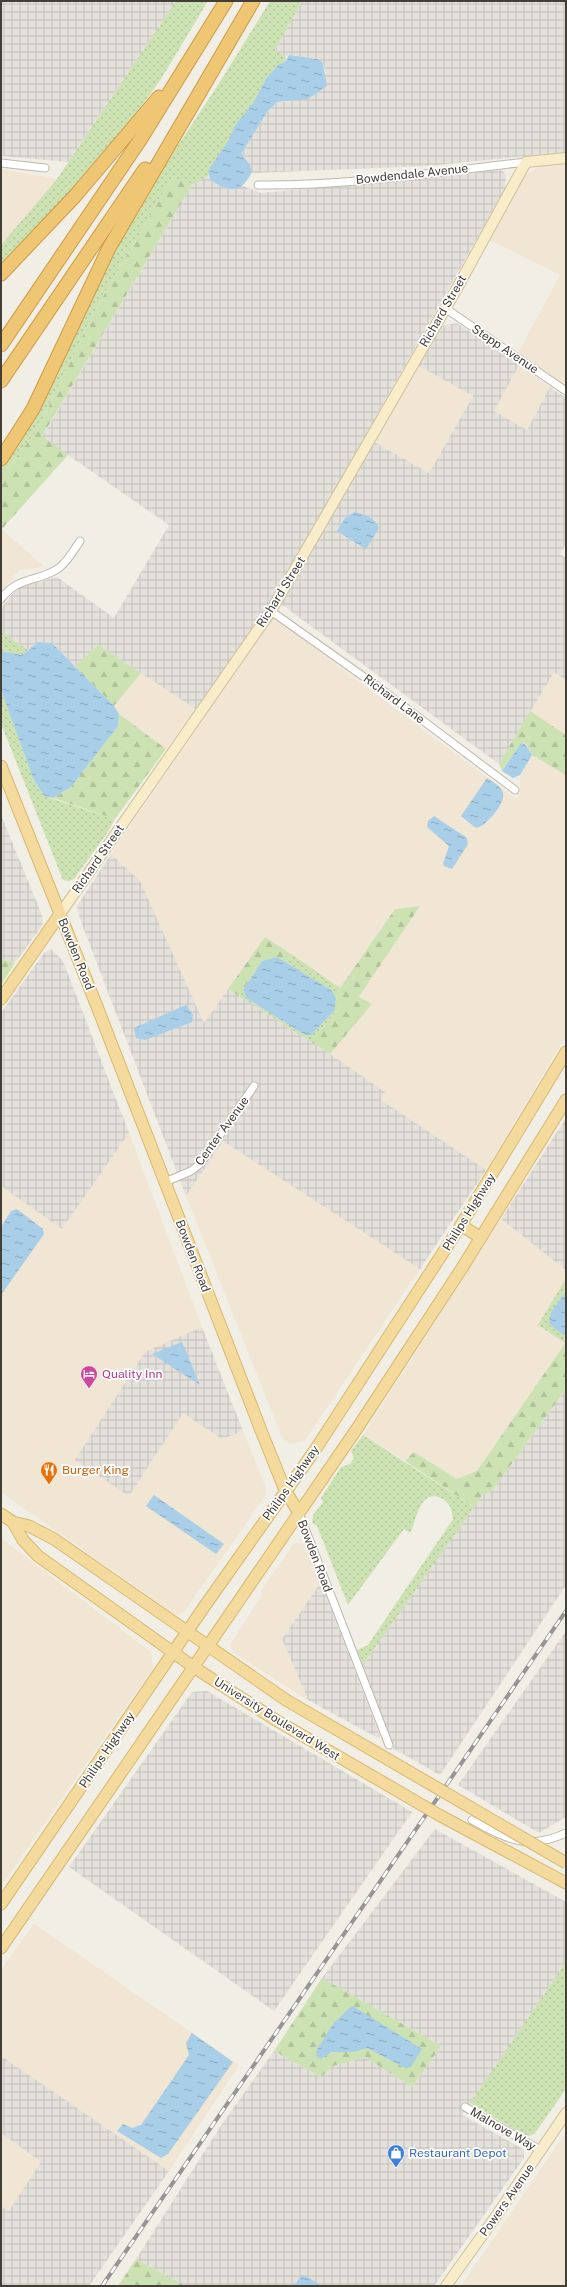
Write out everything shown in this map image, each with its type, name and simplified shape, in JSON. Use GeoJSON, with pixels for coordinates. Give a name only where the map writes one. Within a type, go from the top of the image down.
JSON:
{"type":"FeatureCollection","features":[{"type":"Feature","properties":{"kind":"highway"},"geometry":{"type":"LineString","coordinates":[[1,345],[124,165],[197,50],[226,1]]}},
{"type":"Feature","properties":{"kind":"highway"},"geometry":{"type":"LineString","coordinates":[[1,460],[36,403],[109,248],[217,60],[253,1]]}},
{"type":"Feature","properties":{"kind":"highway"},"geometry":{"type":"LineString","coordinates":[[1,274],[94,175],[197,50]]}},
{"type":"Feature","properties":{"kind":"highway"},"geometry":{"type":"LineString","coordinates":[[1,381],[217,60]]}},
{"type":"Feature","properties":{"kind":"main road","name":"Bowden Road"},"geometry":{"type":"LineString","coordinates":[[2,769],[285,1490],[299,1514]]}},
{"type":"Feature","properties":{"kind":"main road","name":"Richard Street"},"geometry":{"type":"LineString","coordinates":[[1,999],[60,914]]}},
{"type":"Feature","properties":{"kind":"main road","name":"Philips Highway"},"geometry":{"type":"LineString","coordinates":[[1,1904],[285,1490],[315,1450],[461,1225],[566,1052]]}},
{"type":"Feature","properties":{"kind":"main road","name":"Philips Highway"},"geometry":{"type":"LineString","coordinates":[[1,1948],[195,1668],[208,1646],[299,1514],[482,1238],[566,1100]]}},
{"type":"Feature","properties":{"kind":"main road"},"geometry":{"type":"LineString","coordinates":[[461,1225],[482,1238]]}},
{"type":"Feature","properties":{"kind":"main road","name":"University Boulevard West"},"geometry":{"type":"LineString","coordinates":[[1,1514],[13,1522],[29,1526],[54,1539],[286,1700],[566,1863]]}},
{"type":"Feature","properties":{"kind":"main road","name":"University Boulevard West"},"geometry":{"type":"LineString","coordinates":[[13,1522],[23,1540],[38,1556],[195,1668],[274,1719],[420,1805],[566,1883]]}},
{"type":"Feature","properties":{"kind":"street","name":"Bowdendale Avenue"},"geometry":{"type":"LineString","coordinates":[[258,185],[292,185],[347,181],[566,158]]}},
{"type":"Feature","properties":{"kind":"street","name":"Richard Street"},"geometry":{"type":"LineString","coordinates":[[60,914],[271,611],[445,308],[526,162]]}},
{"type":"Feature","properties":{"kind":"street"},"geometry":{"type":"LineString","coordinates":[[1,163],[45,168]]}},
{"type":"Feature","properties":{"kind":"street","name":"Stepp Avenue"},"geometry":{"type":"LineString","coordinates":[[445,308],[566,391]]}},
{"type":"Feature","properties":{"kind":"street"},"geometry":{"type":"LineString","coordinates":[[1,599],[9,589],[22,581],[40,577],[59,568],[66,562],[80,541]]}},
{"type":"Feature","properties":{"kind":"street","name":"Richard Lane"},"geometry":{"type":"LineString","coordinates":[[271,611],[381,689],[515,790]]}},
{"type":"Feature","properties":{"kind":"street","name":"Center Avenue"},"geometry":{"type":"LineString","coordinates":[[165,1182],[191,1171],[200,1164],[254,1086]]}},
{"type":"Feature","properties":{"kind":"street","name":"Bowden Road"},"geometry":{"type":"LineString","coordinates":[[299,1514],[389,1745]]}},
{"type":"Feature","properties":{"kind":"street"},"geometry":{"type":"LineString","coordinates":[[472,1820],[511,1840],[524,1843],[538,1842],[566,1832]]}},
{"type":"Feature","properties":{"kind":"street","name":"Malnove Way"},"geometry":{"type":"LineString","coordinates":[[465,2107],[540,2150]]}},
{"type":"Feature","properties":{"kind":"street","name":"Powers Avenue"},"geometry":{"type":"LineString","coordinates":[[446,2286],[566,2113]]}},
{"type":"Feature","properties":{"kind":"shaded area"},"geometry":{"type":"Polygon","coordinates":[[[1,1],[176,1],[68,162],[1,156],[1,1]]]}},
{"type":"Feature","properties":{"kind":"shaded area"},"geometry":{"type":"Polygon","coordinates":[[[302,1],[566,1],[566,152],[427,166],[251,173],[250,165],[242,153],[267,112],[277,102],[289,102],[326,74],[323,63],[317,59],[289,55],[286,57],[275,50],[302,1]]]}},
{"type":"Feature","properties":{"kind":"shaded area"},"geometry":{"type":"Polygon","coordinates":[[[566,163],[566,385],[518,353],[560,275],[489,240],[525,175],[540,166],[566,163]]]}},
{"type":"Feature","properties":{"kind":"shaded area"},"geometry":{"type":"Polygon","coordinates":[[[1,169],[57,179],[1,245],[1,169]]]}},
{"type":"Feature","properties":{"kind":"shaded area"},"geometry":{"type":"Polygon","coordinates":[[[502,170],[506,175],[505,189],[274,597],[196,709],[98,645],[75,666],[52,643],[38,642],[28,650],[1,631],[1,608],[17,588],[57,577],[114,618],[169,525],[42,437],[192,185],[208,176],[211,180],[231,189],[243,186],[261,193],[502,170]]]}},
{"type":"Feature","properties":{"kind":"shaded area"},"geometry":{"type":"Polygon","coordinates":[[[457,323],[519,365],[494,411],[527,430],[550,387],[566,398],[566,544],[560,554],[566,558],[566,680],[554,672],[499,764],[281,604],[374,442],[429,473],[473,396],[417,365],[441,326],[457,323]]]}},
{"type":"Feature","properties":{"kind":"shaded area"},"geometry":{"type":"Polygon","coordinates":[[[417,365],[473,396],[429,473],[374,442],[417,365]]]}},
{"type":"Feature","properties":{"kind":"shaded area"},"geometry":{"type":"Polygon","coordinates":[[[519,365],[550,387],[527,430],[493,411],[519,365]]]}},
{"type":"Feature","properties":{"kind":"shaded area"},"geometry":{"type":"Polygon","coordinates":[[[1,529],[45,567],[19,570],[1,592],[1,529]]]}},
{"type":"Feature","properties":{"kind":"shaded area"},"geometry":{"type":"Polygon","coordinates":[[[273,617],[516,799],[520,792],[520,775],[532,755],[566,775],[566,1036],[486,1170],[381,1100],[385,1092],[330,1054],[372,1004],[359,998],[420,906],[395,909],[340,988],[265,937],[204,1023],[140,881],[111,854],[273,617]]]}},
{"type":"Feature","properties":{"kind":"shaded area"},"geometry":{"type":"Polygon","coordinates":[[[554,671],[566,680],[566,735],[530,711],[554,671]]]}},
{"type":"Feature","properties":{"kind":"shaded area"},"geometry":{"type":"Polygon","coordinates":[[[141,673],[196,709],[166,749],[119,714],[114,706],[141,673]]]}},
{"type":"Feature","properties":{"kind":"shaded area"},"geometry":{"type":"Polygon","coordinates":[[[1,815],[42,915],[43,924],[15,963],[1,959],[1,815]]]}},
{"type":"Feature","properties":{"kind":"shaded area"},"geometry":{"type":"Polygon","coordinates":[[[111,854],[140,881],[204,1023],[228,989],[330,1054],[385,1092],[381,1100],[486,1170],[420,1269],[223,1141],[186,1196],[80,919],[77,906],[111,854]]]}},
{"type":"Feature","properties":{"kind":"shaded area"},"geometry":{"type":"Polygon","coordinates":[[[51,949],[63,961],[129,1133],[62,1229],[1,1186],[1,1013],[44,953],[51,949]]]}},
{"type":"Feature","properties":{"kind":"shaded area"},"geometry":{"type":"Polygon","coordinates":[[[566,1118],[566,1270],[501,1219],[566,1118]]]}},
{"type":"Feature","properties":{"kind":"shaded area"},"geometry":{"type":"Polygon","coordinates":[[[129,1133],[202,1327],[145,1353],[129,1495],[183,1412],[222,1438],[243,1431],[266,1488],[266,1495],[184,1612],[176,1615],[1,1492],[1,1186],[62,1229],[129,1133]]]}},
{"type":"Feature","properties":{"kind":"shaded area"},"geometry":{"type":"Polygon","coordinates":[[[223,1141],[420,1269],[305,1440],[293,1444],[285,1442],[281,1435],[186,1196],[223,1141]]]}},
{"type":"Feature","properties":{"kind":"shaded area"},"geometry":{"type":"Polygon","coordinates":[[[501,1219],[566,1270],[566,1278],[538,1325],[565,1343],[477,1471],[457,1479],[414,1452],[405,1461],[363,1435],[501,1219]]]}},
{"type":"Feature","properties":{"kind":"shaded area"},"geometry":{"type":"Polygon","coordinates":[[[202,1327],[243,1431],[222,1439],[183,1413],[129,1496],[75,1460],[145,1352],[202,1327]]]}},
{"type":"Feature","properties":{"kind":"shaded area"},"geometry":{"type":"Polygon","coordinates":[[[566,1389],[566,1585],[440,1775],[394,1749],[363,1665],[482,1495],[491,1492],[566,1389]]]}},
{"type":"Feature","properties":{"kind":"shaded area"},"geometry":{"type":"Polygon","coordinates":[[[1,1538],[151,1652],[153,1668],[1,1886],[1,1538]]]}},
{"type":"Feature","properties":{"kind":"shaded area"},"geometry":{"type":"Polygon","coordinates":[[[294,1543],[304,1544],[321,1582],[282,1639],[308,1700],[234,1653],[230,1645],[262,1595],[261,1591],[294,1543]]]}},
{"type":"Feature","properties":{"kind":"shaded area"},"geometry":{"type":"Polygon","coordinates":[[[321,1582],[380,1736],[378,1738],[308,1700],[282,1639],[321,1582]]]}},
{"type":"Feature","properties":{"kind":"shaded area"},"geometry":{"type":"Polygon","coordinates":[[[566,1631],[566,1817],[539,1833],[458,1785],[566,1631]]]}},
{"type":"Feature","properties":{"kind":"shaded area"},"geometry":{"type":"Polygon","coordinates":[[[207,1691],[412,1812],[274,2011],[69,1867],[192,1692],[207,1691]]]}},
{"type":"Feature","properties":{"kind":"shaded area"},"geometry":{"type":"Polygon","coordinates":[[[435,1829],[566,1902],[566,1962],[462,2115],[523,2149],[524,2158],[434,2286],[186,2286],[136,2259],[220,2127],[274,2051],[321,2077],[333,2066],[365,2057],[412,2087],[441,2046],[322,1978],[435,1829]]]}},
{"type":"Feature","properties":{"kind":"shaded area"},"geometry":{"type":"Polygon","coordinates":[[[34,1924],[239,2065],[169,2171],[1,2056],[1,1970],[34,1924]]]}},
{"type":"Feature","properties":{"kind":"shaded area"},"geometry":{"type":"Polygon","coordinates":[[[1,2056],[169,2171],[89,2286],[1,2286],[1,2206],[9,2211],[41,2162],[1,2133],[1,2056]]]}},
{"type":"Feature","properties":{"kind":"shaded area"},"geometry":{"type":"Polygon","coordinates":[[[566,2132],[566,2286],[461,2286],[566,2132]]]}},
{"type":"Feature","properties":{"kind":"shaded area"},"geometry":{"type":"Polygon","coordinates":[[[1,2133],[41,2162],[9,2212],[1,2206],[1,2133]]]}},
{"type":"Feature","properties":{"kind":"green space"},"geometry":{"type":"Polygon","coordinates":[[[176,1],[208,1],[161,79],[108,152],[1,268],[1,245],[57,179],[176,1]]]}},
{"type":"Feature","properties":{"kind":"green space"},"geometry":{"type":"Polygon","coordinates":[[[270,1],[302,1],[275,50],[286,57],[285,63],[266,79],[253,103],[236,124],[228,141],[209,171],[208,176],[192,185],[172,178],[97,307],[36,432],[1,476],[1,468],[20,440],[108,259],[153,183],[220,82],[270,1]]]}},
{"type":"Feature","properties":{"kind":"green space"},"geometry":{"type":"Polygon","coordinates":[[[172,178],[192,185],[42,436],[68,455],[1,530],[1,476],[36,432],[97,307],[172,178]]]}},
{"type":"Feature","properties":{"kind":"green space"},"geometry":{"type":"Polygon","coordinates":[[[1,631],[28,650],[22,655],[1,651],[1,631]]]}},
{"type":"Feature","properties":{"kind":"green space"},"geometry":{"type":"Polygon","coordinates":[[[98,645],[141,673],[114,706],[75,666],[98,645]]]}},
{"type":"Feature","properties":{"kind":"green space"},"geometry":{"type":"Polygon","coordinates":[[[1,690],[33,778],[44,796],[115,819],[108,832],[74,879],[69,881],[63,880],[1,724],[1,690]]]}},
{"type":"Feature","properties":{"kind":"green space"},"geometry":{"type":"Polygon","coordinates":[[[530,711],[566,735],[566,775],[532,755],[526,744],[521,743],[502,771],[499,764],[530,711]]]}},
{"type":"Feature","properties":{"kind":"green space"},"geometry":{"type":"Polygon","coordinates":[[[119,714],[166,749],[115,819],[53,798],[71,787],[118,726],[119,714]]]}},
{"type":"Feature","properties":{"kind":"green space"},"geometry":{"type":"Polygon","coordinates":[[[420,906],[359,997],[372,1004],[330,1054],[311,1042],[340,1007],[336,998],[340,988],[395,909],[420,906]]]}},
{"type":"Feature","properties":{"kind":"green space"},"geometry":{"type":"Polygon","coordinates":[[[265,937],[291,954],[286,963],[277,957],[262,961],[239,996],[228,989],[265,937]]]}},
{"type":"Feature","properties":{"kind":"green space"},"geometry":{"type":"Polygon","coordinates":[[[291,954],[340,988],[336,998],[340,1007],[311,1042],[239,996],[243,990],[246,998],[305,1035],[331,990],[286,963],[291,954]]]}},
{"type":"Feature","properties":{"kind":"green space"},"geometry":{"type":"Polygon","coordinates":[[[1,959],[15,963],[1,985],[1,959]]]}},
{"type":"Feature","properties":{"kind":"green space"},"geometry":{"type":"Polygon","coordinates":[[[566,1278],[566,1292],[551,1312],[563,1335],[566,1335],[565,1343],[538,1325],[566,1278]]]}},
{"type":"Feature","properties":{"kind":"green space"},"geometry":{"type":"Polygon","coordinates":[[[566,1342],[566,1389],[491,1492],[482,1495],[474,1507],[405,1461],[414,1452],[457,1479],[477,1471],[566,1342]]]}},
{"type":"Feature","properties":{"kind":"green space"},"geometry":{"type":"Polygon","coordinates":[[[363,1435],[474,1507],[363,1665],[357,1650],[368,1645],[453,1519],[451,1509],[447,1502],[441,1498],[434,1496],[423,1502],[410,1533],[404,1529],[348,1605],[317,1526],[312,1523],[313,1515],[323,1502],[321,1498],[341,1467],[350,1464],[354,1458],[351,1451],[363,1435]]]}},
{"type":"Feature","properties":{"kind":"green space"},"geometry":{"type":"Polygon","coordinates":[[[566,1962],[566,2089],[535,2133],[527,2137],[470,2103],[566,1962]]]}},
{"type":"Feature","properties":{"kind":"green space"},"geometry":{"type":"Polygon","coordinates":[[[322,1978],[441,2046],[412,2087],[365,2057],[333,2066],[321,2077],[274,2051],[322,1978]],[[353,2006],[331,2052],[355,2052],[367,2048],[405,2068],[353,2006]]]}},
{"type":"Feature","properties":{"kind":"green space"},"geometry":{"type":"Polygon","coordinates":[[[136,2259],[186,2286],[118,2286],[136,2259]]]}},
{"type":"Feature","properties":{"kind":"water"},"geometry":{"type":"Polygon","coordinates":[[[289,55],[317,59],[323,63],[327,86],[308,99],[277,102],[267,112],[242,153],[251,167],[251,174],[242,186],[229,189],[210,180],[208,171],[228,141],[236,124],[253,103],[266,79],[278,65],[285,62],[289,55]]]}},
{"type":"Feature","properties":{"kind":"water"},"geometry":{"type":"Polygon","coordinates":[[[354,512],[369,517],[379,528],[366,549],[337,531],[345,518],[354,512]]]}},
{"type":"Feature","properties":{"kind":"water"},"geometry":{"type":"Polygon","coordinates":[[[38,642],[52,643],[114,706],[119,714],[118,726],[71,787],[53,798],[44,796],[33,778],[1,690],[1,651],[22,655],[38,642]]]}},
{"type":"Feature","properties":{"kind":"water"},"geometry":{"type":"Polygon","coordinates":[[[521,743],[525,744],[532,755],[520,775],[513,778],[502,771],[521,743]]]}},
{"type":"Feature","properties":{"kind":"water"},"geometry":{"type":"Polygon","coordinates":[[[487,778],[500,788],[503,793],[503,797],[498,808],[490,819],[480,827],[476,828],[461,816],[487,778]]]}},
{"type":"Feature","properties":{"kind":"water"},"geometry":{"type":"Polygon","coordinates":[[[434,816],[467,838],[468,844],[452,869],[444,866],[443,864],[449,846],[427,827],[428,821],[434,816]]]}},
{"type":"Feature","properties":{"kind":"water"},"geometry":{"type":"Polygon","coordinates":[[[277,957],[331,990],[336,998],[334,1011],[311,1035],[305,1035],[246,998],[243,990],[262,961],[277,957]]]}},
{"type":"Feature","properties":{"kind":"water"},"geometry":{"type":"Polygon","coordinates":[[[186,1005],[193,1015],[192,1022],[145,1040],[136,1038],[134,1028],[186,1005]]]}},
{"type":"Feature","properties":{"kind":"water"},"geometry":{"type":"Polygon","coordinates":[[[17,1209],[43,1229],[44,1234],[1,1295],[1,1227],[11,1211],[17,1209]]]}},
{"type":"Feature","properties":{"kind":"water"},"geometry":{"type":"Polygon","coordinates":[[[566,1292],[566,1335],[563,1335],[549,1323],[551,1312],[566,1292]]]}},
{"type":"Feature","properties":{"kind":"water"},"geometry":{"type":"Polygon","coordinates":[[[182,1342],[200,1385],[152,1354],[182,1342]]]}},
{"type":"Feature","properties":{"kind":"water"},"geometry":{"type":"Polygon","coordinates":[[[154,1495],[224,1544],[216,1554],[146,1506],[154,1495]]]}},
{"type":"Feature","properties":{"kind":"water"},"geometry":{"type":"Polygon","coordinates":[[[353,2006],[422,2049],[411,2067],[405,2068],[367,2048],[355,2052],[331,2052],[321,2059],[317,2057],[316,2051],[333,2024],[350,2007],[353,2006]]]}},
{"type":"Feature","properties":{"kind":"water"},"geometry":{"type":"Polygon","coordinates":[[[192,2033],[233,2062],[168,2154],[161,2158],[117,2131],[123,2124],[132,2128],[141,2125],[189,2055],[186,2043],[192,2033]]]}},
{"type":"Feature","properties":{"kind":"water"},"geometry":{"type":"Polygon","coordinates":[[[304,2275],[322,2286],[294,2286],[300,2277],[304,2275]]]}},
{"type":"Feature","properties":{"kind":"railway"},"geometry":{"type":"LineString","coordinates":[[102,2286],[566,1611]]}},
{"type":"Feature","properties":{"kind":"place","name":"Quality Inn"},"geometry":{"type":"Point","coordinates":[89,1389]}},
{"type":"Feature","properties":{"kind":"place","name":"Burger King"},"geometry":{"type":"Point","coordinates":[49,1485]}},
{"type":"Feature","properties":{"kind":"place","name":"Restaurant Depot"},"geometry":{"type":"Point","coordinates":[396,2168]}}]}
